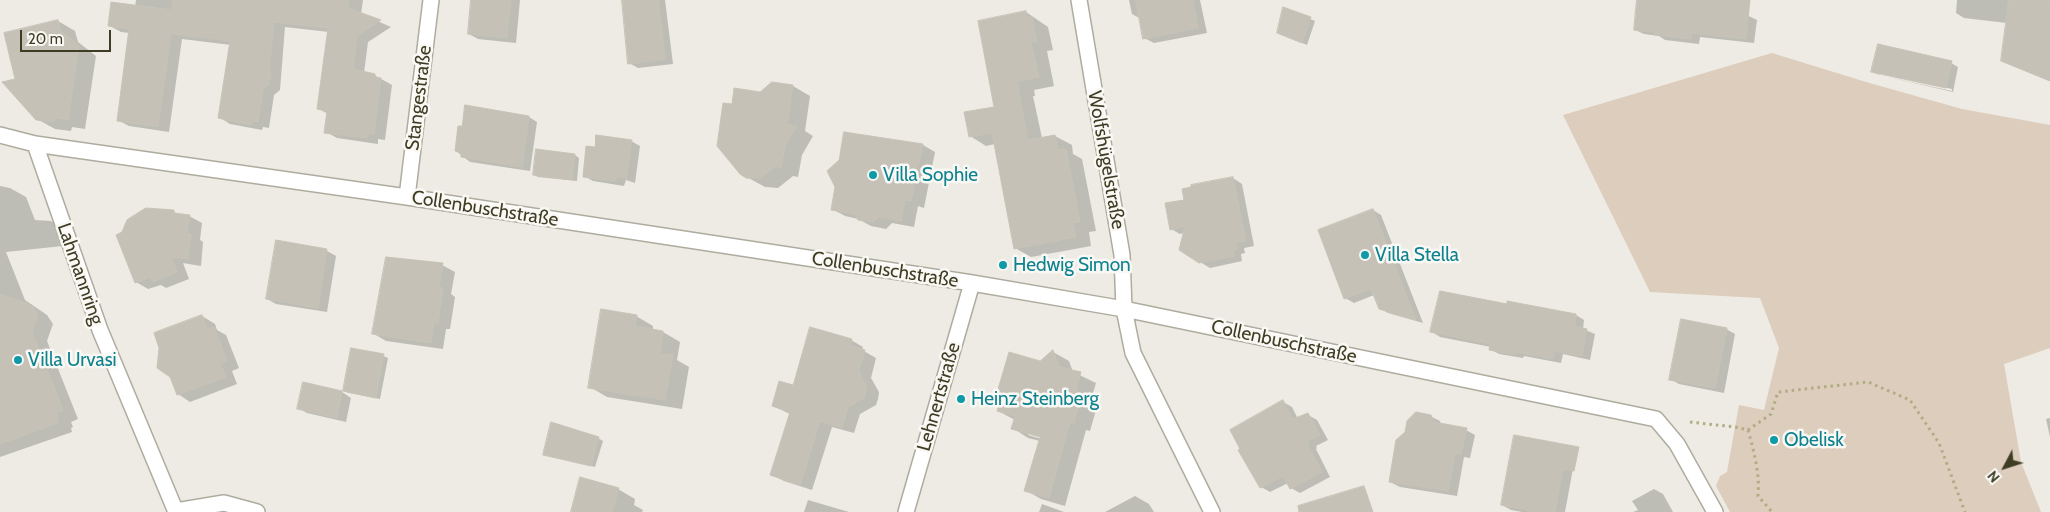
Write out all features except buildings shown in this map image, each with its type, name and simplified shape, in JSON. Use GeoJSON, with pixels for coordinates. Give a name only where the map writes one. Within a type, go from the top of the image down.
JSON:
{"type":"FeatureCollection","features":[{"type":"Feature","properties":{"kind":"street","name":"Stangestraße"},"geometry":{"type":"LineString","coordinates":[[407,197],[431,0]]}},
{"type":"Feature","properties":{"kind":"street","name":"Wolfshügelstraße"},"geometry":{"type":"LineString","coordinates":[[1079,0],[1122,255],[1124,309],[1133,353],[1212,512]]}},
{"type":"Feature","properties":{"kind":"street","name":"Collenbuschstraße"},"geometry":{"type":"LineString","coordinates":[[0,135],[35,144],[407,197],[972,283],[1124,309],[1656,419]]}},
{"type":"Feature","properties":{"kind":"street","name":"Lahmannring"},"geometry":{"type":"LineString","coordinates":[[35,144],[100,330],[176,511]]}},
{"type":"Feature","properties":{"kind":"street","name":"Lehnertstraße"},"geometry":{"type":"LineString","coordinates":[[906,512],[972,283]]}},
{"type":"Feature","properties":{"kind":"street"},"geometry":{"type":"LineString","coordinates":[[1656,419],[1678,444],[1714,512]]}},
{"type":"Feature","properties":{"kind":"street"},"geometry":{"type":"LineString","coordinates":[[176,511],[224,503],[257,512]]}},
{"type":"Feature","properties":{"kind":"path"},"geometry":{"type":"LineString","coordinates":[[1656,419],[1748,430],[1770,414],[1778,392],[1868,382],[1910,400],[1938,443],[1965,512]]}},
{"type":"Feature","properties":{"kind":"path"},"geometry":{"type":"LineString","coordinates":[[1748,430],[1755,456],[1759,484],[1758,496],[1772,512]]}},
{"type":"Feature","properties":{"kind":"shaded area"},"geometry":{"type":"Polygon","coordinates":[[[1772,53],[1962,109],[2050,125],[2050,348],[2004,364],[2021,462],[2041,512],[1730,512],[1716,486],[1720,476],[1727,472],[1739,405],[1764,410],[1779,348],[1760,298],[1650,292],[1563,115],[1772,53]]]}},
{"type":"Feature","properties":{"kind":"place","name":"Villa Sophie"},"geometry":{"type":"Point","coordinates":[873,175]}},
{"type":"Feature","properties":{"kind":"place","name":"Villa Stella"},"geometry":{"type":"Point","coordinates":[1365,255]}},
{"type":"Feature","properties":{"kind":"place","name":"Hedwig Simon"},"geometry":{"type":"Point","coordinates":[1003,265]}},
{"type":"Feature","properties":{"kind":"place","name":"Villa Urvasi"},"geometry":{"type":"Point","coordinates":[18,360]}},
{"type":"Feature","properties":{"kind":"place","name":"Heinz Steinberg"},"geometry":{"type":"Point","coordinates":[961,399]}},
{"type":"Feature","properties":{"kind":"place","name":"Obelisk"},"geometry":{"type":"Point","coordinates":[1774,440]}}]}
